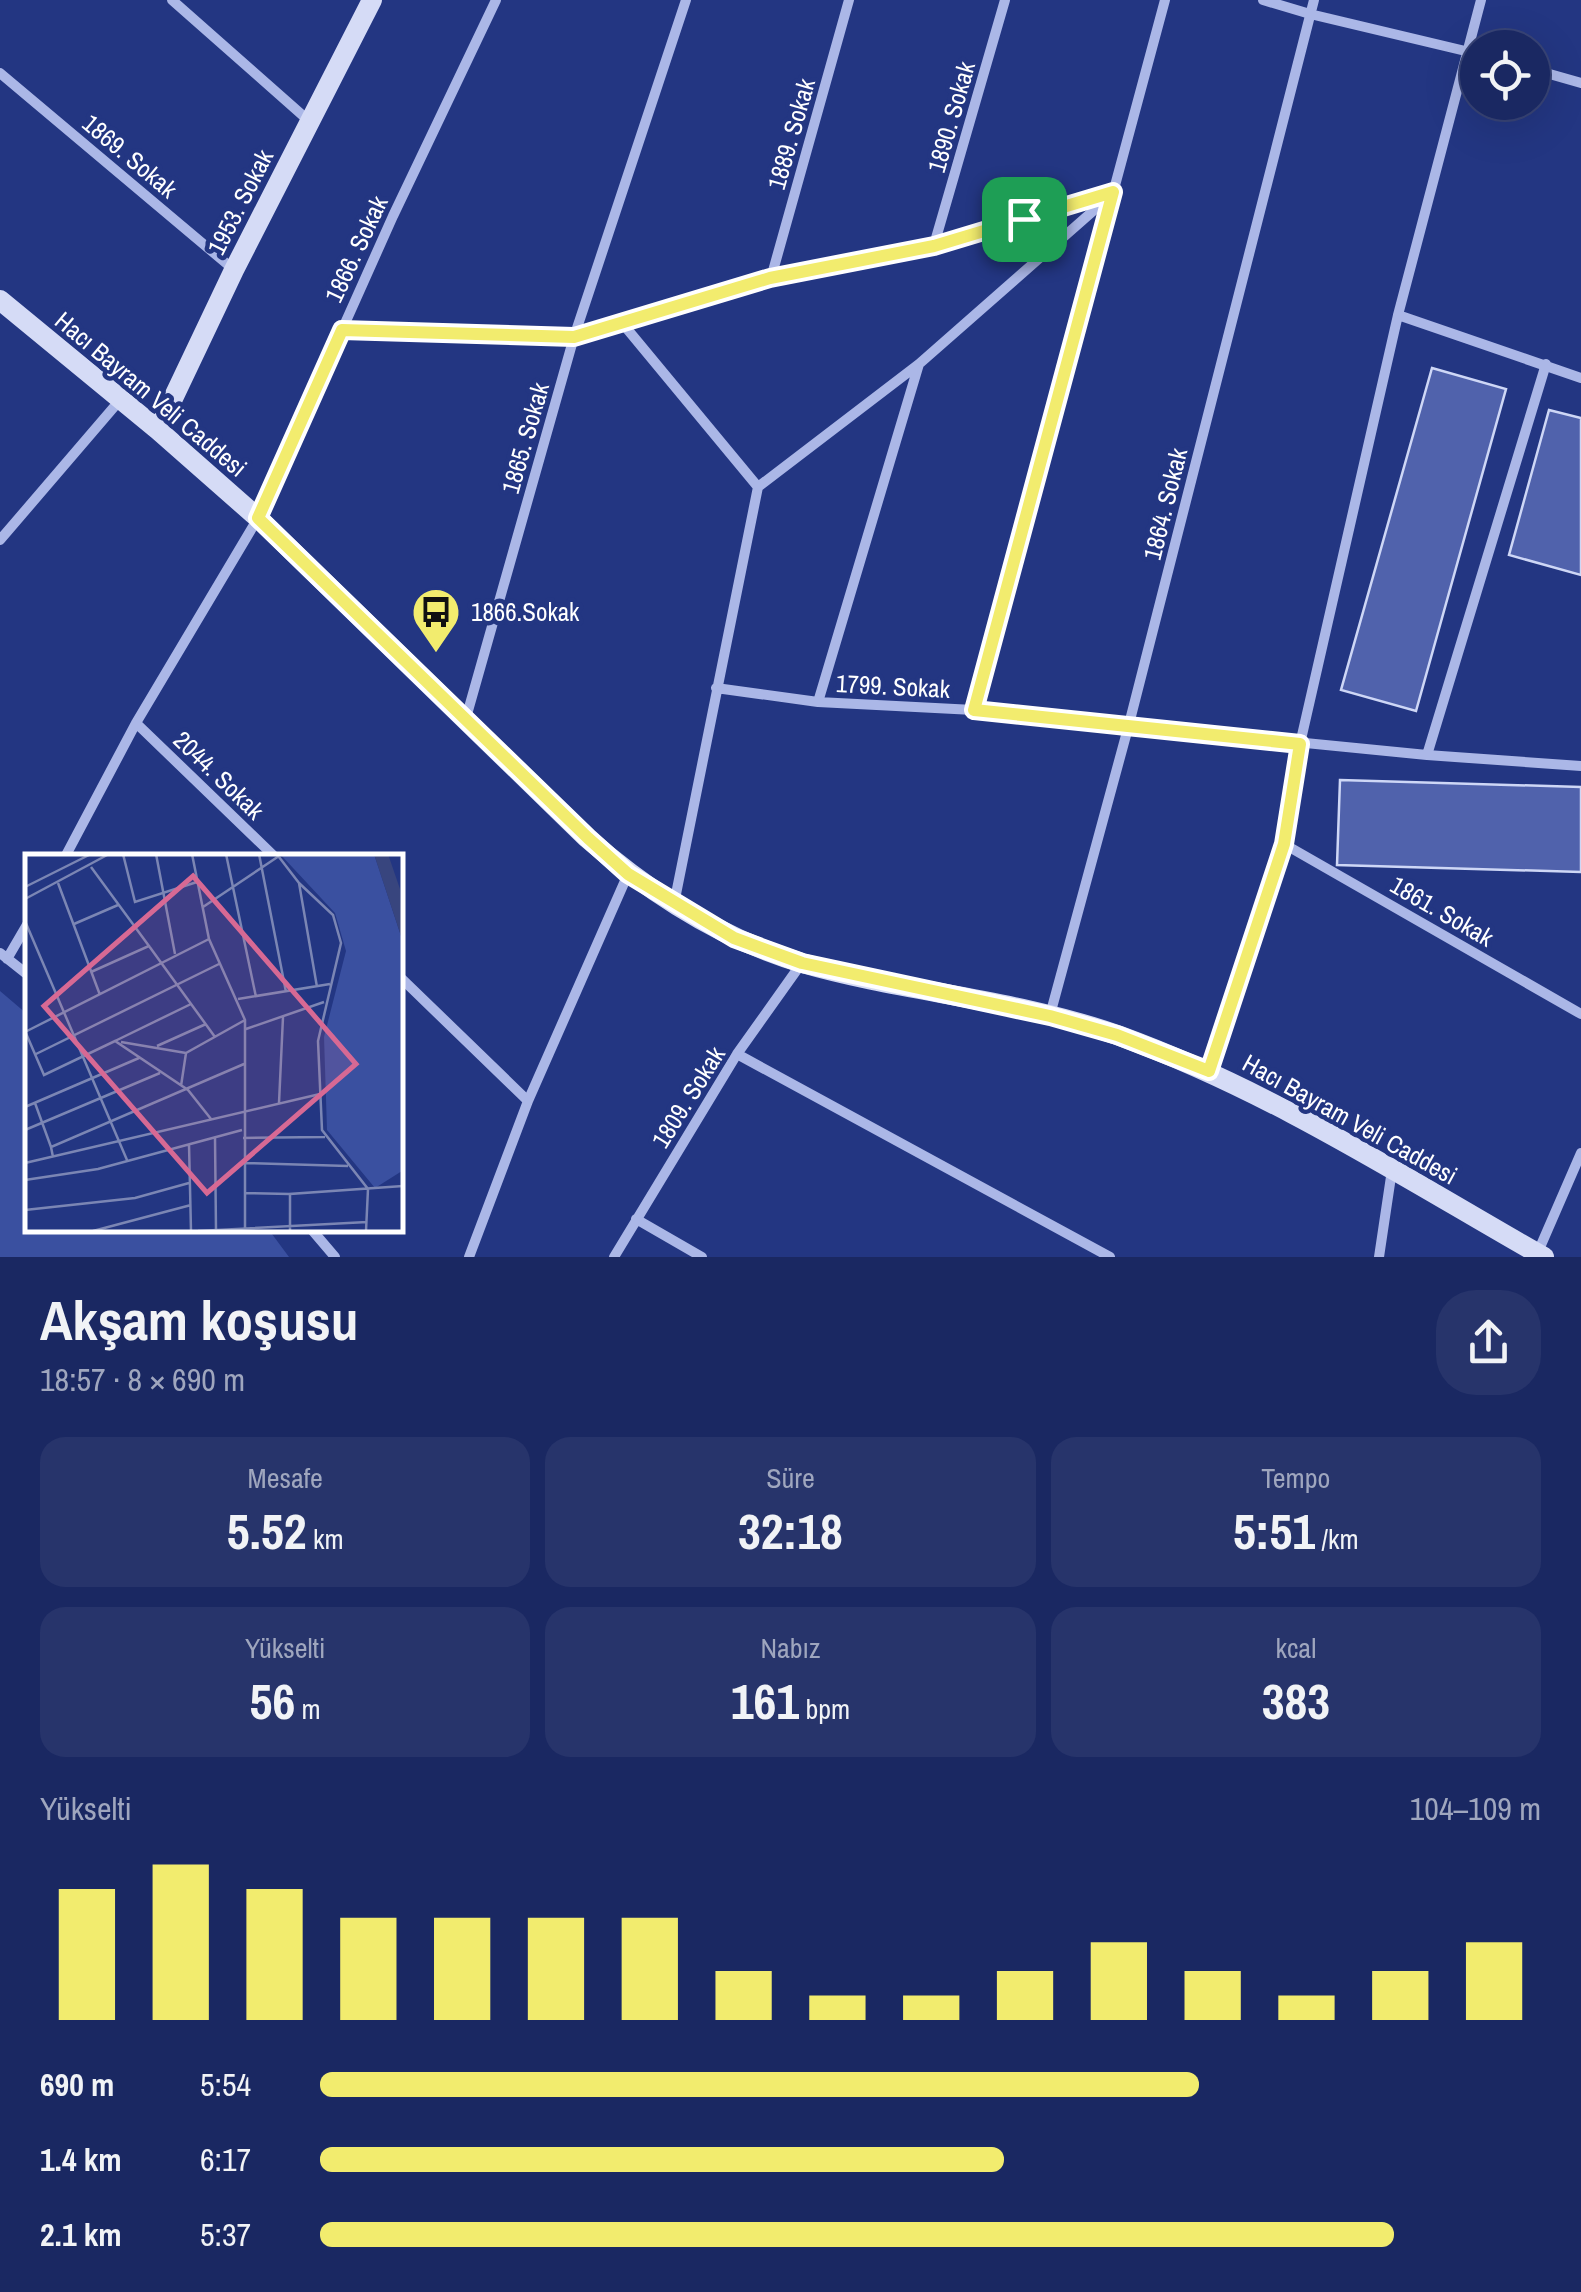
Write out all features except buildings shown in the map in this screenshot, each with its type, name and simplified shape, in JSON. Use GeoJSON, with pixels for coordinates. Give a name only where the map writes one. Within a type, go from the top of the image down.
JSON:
{"type":"FeatureCollection","features":[{"type":"Feature","properties":{"kind":"main road","name":"1953. Sokak"},"geometry":{"type":"LineString","coordinates":[[158,430],[234,270],[372,0]]}},
{"type":"Feature","properties":{"kind":"main road","name":"Hacı Bayram Veli Caddesi"},"geometry":{"type":"LineString","coordinates":[[0,300],[258,518],[628,874],[674,904],[734,938],[802,963],[1050,1016],[1117,1035],[1209,1071],[1292,1112],[1540,1255]]}},
{"type":"Feature","properties":{"kind":"street"},"geometry":{"type":"LineString","coordinates":[[172,0],[310,122]]}},
{"type":"Feature","properties":{"kind":"street","name":"1866. Sokak"},"geometry":{"type":"LineString","coordinates":[[67,854],[136,723],[258,518],[496,0]]}},
{"type":"Feature","properties":{"kind":"street","name":"1865. Sokak"},"geometry":{"type":"LineString","coordinates":[[466,719],[574,337],[686,0]]}},
{"type":"Feature","properties":{"kind":"street","name":"1889. Sokak"},"geometry":{"type":"LineString","coordinates":[[770,278],[849,0]]}},
{"type":"Feature","properties":{"kind":"street","name":"1890. Sokak"},"geometry":{"type":"LineString","coordinates":[[934,246],[1006,0]]}},
{"type":"Feature","properties":{"kind":"street"},"geometry":{"type":"LineString","coordinates":[[974,710],[1165,0]]}},
{"type":"Feature","properties":{"kind":"street"},"geometry":{"type":"LineString","coordinates":[[1263,0],[1460,49]]}},
{"type":"Feature","properties":{"kind":"street","name":"1864. Sokak"},"geometry":{"type":"LineString","coordinates":[[1050,1016],[1128,728],[1314,0]]}},
{"type":"Feature","properties":{"kind":"street"},"geometry":{"type":"LineString","coordinates":[[1476,30],[1481,0]]}},
{"type":"Feature","properties":{"kind":"street","name":"1869. Sokak"},"geometry":{"type":"LineString","coordinates":[[0,73],[234,270]]}},
{"type":"Feature","properties":{"kind":"street"},"geometry":{"type":"LineString","coordinates":[[1550,74],[1581,82]]}},
{"type":"Feature","properties":{"kind":"street"},"geometry":{"type":"LineString","coordinates":[[1209,1071],[1284,844],[1300,744],[1398,315],[1460,95]]}},
{"type":"Feature","properties":{"kind":"street"},"geometry":{"type":"LineString","coordinates":[[342,330],[574,337],[770,278],[934,246],[1113,192]]}},
{"type":"Feature","properties":{"kind":"street"},"geometry":{"type":"LineString","coordinates":[[674,904],[758,487],[919,364],[1113,192]]}},
{"type":"Feature","properties":{"kind":"street"},"geometry":{"type":"LineString","coordinates":[[1398,315],[1581,378]]}},
{"type":"Feature","properties":{"kind":"street"},"geometry":{"type":"LineString","coordinates":[[624,324],[758,487]]}},
{"type":"Feature","properties":{"kind":"street"},"geometry":{"type":"LineString","coordinates":[[818,702],[919,364]]}},
{"type":"Feature","properties":{"kind":"street"},"geometry":{"type":"LineString","coordinates":[[1427,756],[1546,364]]}},
{"type":"Feature","properties":{"kind":"street"},"geometry":{"type":"LineString","coordinates":[[0,540],[120,400]]}},
{"type":"Feature","properties":{"kind":"street","name":"1799. Sokak"},"geometry":{"type":"LineString","coordinates":[[716,688],[818,702],[974,710],[1427,756],[1581,766]]}},
{"type":"Feature","properties":{"kind":"street","name":"2044. Sokak"},"geometry":{"type":"LineString","coordinates":[[136,723],[272,854]]}},
{"type":"Feature","properties":{"kind":"street","name":"1861. Sokak"},"geometry":{"type":"LineString","coordinates":[[1284,844],[1581,1014]]}},
{"type":"Feature","properties":{"kind":"street"},"geometry":{"type":"LineString","coordinates":[[469,1257],[528,1101],[628,874]]}},
{"type":"Feature","properties":{"kind":"street"},"geometry":{"type":"LineString","coordinates":[[25,927],[4,956],[25,973]]}},
{"type":"Feature","properties":{"kind":"street","name":"1809. Sokak"},"geometry":{"type":"LineString","coordinates":[[614,1257],[737,1054],[802,963]]}},
{"type":"Feature","properties":{"kind":"street"},"geometry":{"type":"LineString","coordinates":[[402,979],[528,1101]]}},
{"type":"Feature","properties":{"kind":"street"},"geometry":{"type":"LineString","coordinates":[[737,1054],[1110,1257]]}},
{"type":"Feature","properties":{"kind":"street"},"geometry":{"type":"LineString","coordinates":[[1540,1255],[1581,1153]]}},
{"type":"Feature","properties":{"kind":"street"},"geometry":{"type":"LineString","coordinates":[[1378,1257],[1392,1169]]}},
{"type":"Feature","properties":{"kind":"street"},"geometry":{"type":"LineString","coordinates":[[636,1219],[702,1257]]}},
{"type":"Feature","properties":{"kind":"street"},"geometry":{"type":"LineString","coordinates":[[314,1232],[334,1257]]}},
{"type":"Feature","properties":{"kind":"shaded area"},"geometry":{"type":"Polygon","coordinates":[[[0,991],[25,1012],[25,1232],[270,1232],[289,1257],[0,1257],[0,991]]]}},
{"type":"Feature","properties":{"kind":"place","name":"1866.Sokak"},"geometry":{"type":"Point","coordinates":[436,654]}},
{"type":"Feature","properties":{"kind":"route"},"geometry":{"type":"LineString","coordinates":[[1113,192],[974,710],[1300,744],[1284,844],[1209,1071],[1117,1035],[1050,1016],[802,963],[734,938],[674,904],[628,874],[588,838],[258,518],[342,330],[574,337],[770,278],[934,246],[1024,219],[1113,192]]}}]}
